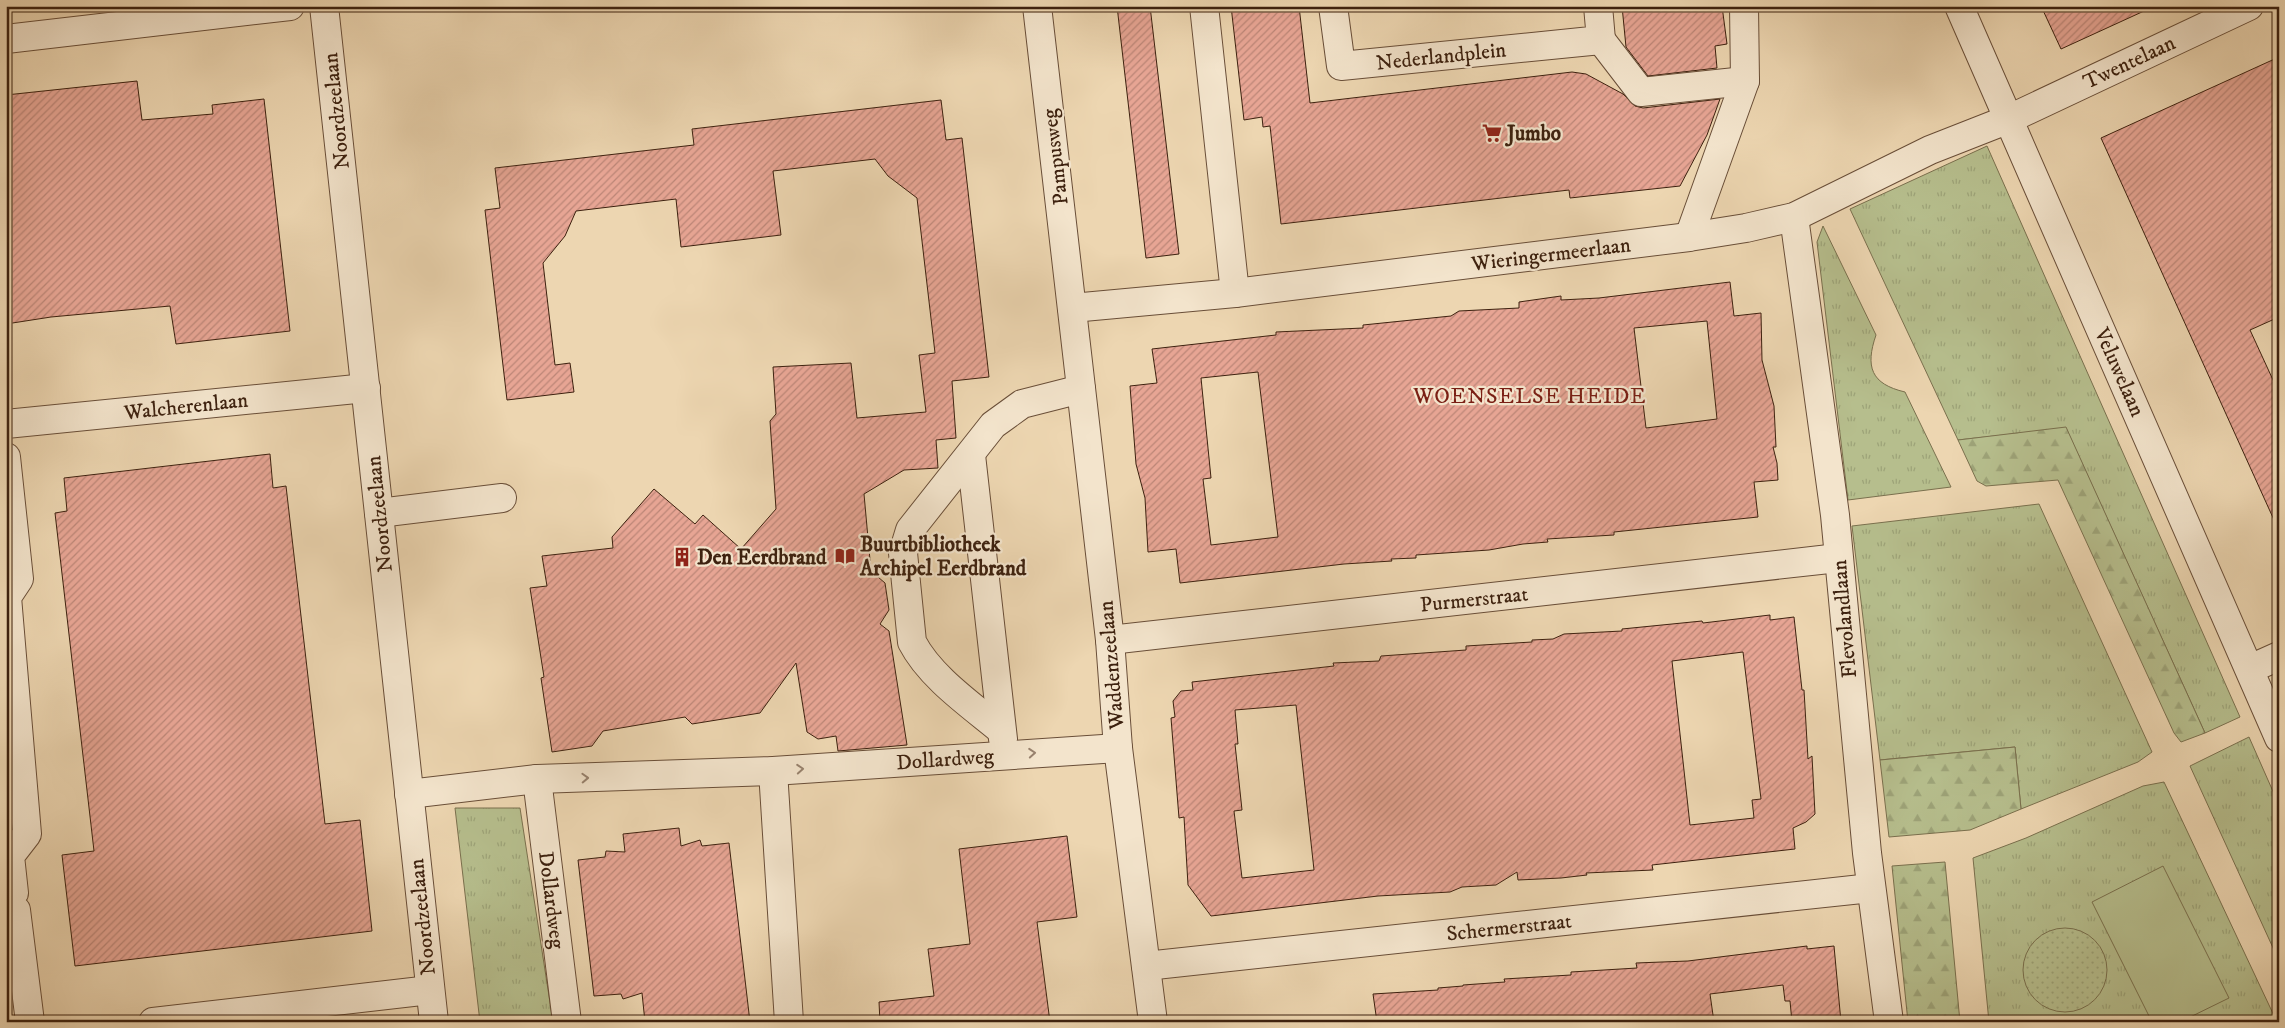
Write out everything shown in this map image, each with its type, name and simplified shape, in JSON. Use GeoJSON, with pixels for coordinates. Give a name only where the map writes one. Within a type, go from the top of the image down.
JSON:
{"type":"FeatureCollection","features":[{"type":"Feature","properties":{"kind":"street"},"geometry":{"type":"LineString","coordinates":[[6,39],[290,6]]}},
{"type":"Feature","properties":{"kind":"street","name":"Noordzeelaan"},"geometry":{"type":"LineString","coordinates":[[324,6],[434,1022]]}},
{"type":"Feature","properties":{"kind":"street","name":"Pampusweg"},"geometry":{"type":"LineString","coordinates":[[1038,6],[1072,308]]}},
{"type":"Feature","properties":{"kind":"street"},"geometry":{"type":"LineString","coordinates":[[1204,6],[1235,293]]}},
{"type":"Feature","properties":{"kind":"street","name":"Nederlandplein"},"geometry":{"type":"LineString","coordinates":[[1333,6],[1341,66],[1601,40]]}},
{"type":"Feature","properties":{"kind":"street"},"geometry":{"type":"LineString","coordinates":[[1598,6],[1601,40],[1642,92],[1744,81]]}},
{"type":"Feature","properties":{"kind":"street"},"geometry":{"type":"LineString","coordinates":[[1689,237],[1744,81],[1744,6]]}},
{"type":"Feature","properties":{"kind":"street","name":"Veluwelaan"},"geometry":{"type":"LineString","coordinates":[[1959,6],[2279,738]]}},
{"type":"Feature","properties":{"kind":"street","name":"Twentelaan"},"geometry":{"type":"LineString","coordinates":[[2009,119],[2249,6]]}},
{"type":"Feature","properties":{"kind":"street","name":"Wieringermeerlaan"},"geometry":{"type":"LineString","coordinates":[[1072,308],[1235,293],[1689,237],[1746,228],[1794,217],[1930,150],[2009,119]]}},
{"type":"Feature","properties":{"kind":"street","name":"Flevolandlaan"},"geometry":{"type":"LineString","coordinates":[[1794,217],[1835,515],[1871,888],[1889,1022]]}},
{"type":"Feature","properties":{"kind":"street","name":"Waddenzeelaan"},"geometry":{"type":"LineString","coordinates":[[1072,308],[1110,640],[1118,748],[1153,1022]]}},
{"type":"Feature","properties":{"kind":"street","name":"Walcherenlaan"},"geometry":{"type":"LineString","coordinates":[[6,424],[366,388]]}},
{"type":"Feature","properties":{"kind":"street"},"geometry":{"type":"LineString","coordinates":[[1003,742],[917,652],[912,642],[903,553],[906,538],[910,530],[993,425],[1022,404],[1081,389]]}},
{"type":"Feature","properties":{"kind":"street"},"geometry":{"type":"LineString","coordinates":[[971,455],[1003,742]]}},
{"type":"Feature","properties":{"kind":"street"},"geometry":{"type":"LineString","coordinates":[[6,457],[19,579],[7,597],[27,834],[10,856],[30,1022]]}},
{"type":"Feature","properties":{"kind":"street"},"geometry":{"type":"LineString","coordinates":[[379,513],[502,498]]}},
{"type":"Feature","properties":{"kind":"street","name":"Purmerstraat"},"geometry":{"type":"LineString","coordinates":[[1110,640],[1838,558]]}},
{"type":"Feature","properties":{"kind":"street"},"geometry":{"type":"LineString","coordinates":[[2250,668],[2279,656]]}},
{"type":"Feature","properties":{"kind":"street","name":"Dollardweg"},"geometry":{"type":"LineString","coordinates":[[409,794],[537,779],[773,771],[1003,742],[1118,748]]}},
{"type":"Feature","properties":{"kind":"street"},"geometry":{"type":"LineString","coordinates":[[773,771],[789,1022]]}},
{"type":"Feature","properties":{"kind":"street","name":"Dollardweg"},"geometry":{"type":"LineString","coordinates":[[537,779],[567,1022]]}},
{"type":"Feature","properties":{"kind":"street","name":"Schermerstraat"},"geometry":{"type":"LineString","coordinates":[[1146,966],[1871,888]]}},
{"type":"Feature","properties":{"kind":"street"},"geometry":{"type":"LineString","coordinates":[[154,1022],[430,990]]}},
{"type":"Feature","properties":{"kind":"green space"},"geometry":{"type":"Polygon","coordinates":[[[1987,146],[2240,717],[2205,733],[2066,428],[1958,440],[1850,209],[1987,146]]]}},
{"type":"Feature","properties":{"kind":"green space"},"geometry":{"type":"Polygon","coordinates":[[[1823,226],[1876,335],[1871,356],[1871,365],[1874,372],[1878,379],[1885,384],[1905,392],[1951,487],[1848,500],[1817,242],[1823,226]]]}},
{"type":"Feature","properties":{"kind":"green space"},"geometry":{"type":"Polygon","coordinates":[[[2066,427],[2205,733],[2181,742],[2174,733],[2058,480],[1986,486],[1977,481],[1958,440],[2066,427]]]}},
{"type":"Feature","properties":{"kind":"green space"},"geometry":{"type":"Polygon","coordinates":[[[2039,504],[2152,752],[2138,762],[2021,809],[2015,747],[1880,760],[1852,526],[2039,504]]]}},
{"type":"Feature","properties":{"kind":"green space"},"geometry":{"type":"Polygon","coordinates":[[[2249,737],[2279,805],[2279,961],[2190,766],[2249,737]]]}},
{"type":"Feature","properties":{"kind":"green space"},"geometry":{"type":"Polygon","coordinates":[[[2015,747],[2021,809],[1970,830],[1889,837],[1880,760],[2015,747]]]}},
{"type":"Feature","properties":{"kind":"green space"},"geometry":{"type":"Polygon","coordinates":[[[2164,782],[2277,1022],[1989,1022],[1973,858],[2026,838],[2143,786],[2164,782]]]}},
{"type":"Feature","properties":{"kind":"green space"},"geometry":{"type":"Polygon","coordinates":[[[455,808],[520,808],[553,1022],[480,1022],[455,808]]]}},
{"type":"Feature","properties":{"kind":"green space"},"geometry":{"type":"Polygon","coordinates":[[[1945,862],[1960,1022],[1908,1022],[1892,866],[1945,862]]]}},
{"type":"Feature","properties":{"kind":"green space"},"geometry":{"type":"Polygon","coordinates":[[[2163,866],[2229,998],[2180,1022],[2152,1022],[2092,902],[2163,866]]]}},
{"type":"Feature","properties":{"kind":"green space"},"geometry":{"type":"Polygon","coordinates":[[[2065,928],[2081,931],[2095,940],[2104,954],[2107,970],[2104,986],[2095,1000],[2081,1009],[2065,1012],[2049,1009],[2035,1000],[2026,986],[2023,970],[2026,954],[2035,940],[2049,931],[2065,928]]]}},
{"type":"Feature","properties":{"kind":"building"},"geometry":{"type":"Polygon","coordinates":[[[1117,6],[1150,6],[1179,254],[1146,258],[1117,6]]]}},
{"type":"Feature","properties":{"kind":"building"},"geometry":{"type":"Polygon","coordinates":[[[1231,6],[1299,6],[1310,103],[1572,72],[1586,74],[1623,94],[1635,106],[1643,108],[1720,99],[1707,135],[1680,186],[1570,198],[1569,190],[1281,224],[1270,126],[1263,127],[1262,117],[1244,120],[1231,6]]]}},
{"type":"Feature","properties":{"kind":"building"},"geometry":{"type":"Polygon","coordinates":[[[1622,6],[1722,6],[1727,44],[1715,46],[1717,68],[1648,76],[1626,47],[1622,6]]]}},
{"type":"Feature","properties":{"kind":"building"},"geometry":{"type":"Polygon","coordinates":[[[2041,6],[2155,6],[2061,49],[2041,6]]]}},
{"type":"Feature","properties":{"kind":"building"},"geometry":{"type":"Polygon","coordinates":[[[2279,57],[2279,317],[2250,330],[2279,393],[2279,531],[2101,138],[2279,57]]]}},
{"type":"Feature","properties":{"kind":"building"},"geometry":{"type":"Polygon","coordinates":[[[137,81],[142,120],[213,114],[212,105],[264,99],[290,331],[176,344],[170,306],[51,317],[6,324],[6,95],[137,81]]]}},
{"type":"Feature","properties":{"kind":"building"},"geometry":{"type":"Polygon","coordinates":[[[941,100],[946,140],[962,138],[989,377],[952,381],[956,438],[936,440],[938,468],[904,470],[864,494],[871,571],[885,583],[889,610],[880,624],[889,631],[907,745],[838,751],[836,736],[818,739],[807,732],[796,663],[760,713],[692,724],[685,717],[603,731],[592,746],[552,752],[541,678],[544,677],[530,588],[547,586],[542,556],[613,548],[612,537],[654,489],[695,524],[703,515],[741,549],[776,509],[770,421],[776,414],[773,367],[851,363],[857,418],[926,412],[919,355],[935,353],[917,198],[888,176],[875,159],[773,171],[781,235],[681,247],[676,199],[576,211],[565,236],[543,263],[555,365],[570,363],[574,392],[507,400],[485,210],[500,208],[495,168],[694,145],[692,129],[941,100]]]}},
{"type":"Feature","properties":{"kind":"building"},"geometry":{"type":"Polygon","coordinates":[[[1730,282],[1734,316],[1761,313],[1762,360],[1774,406],[1776,447],[1773,447],[1777,463],[1778,480],[1754,482],[1758,517],[1614,532],[1614,535],[1547,539],[1548,542],[1489,550],[1416,555],[1416,558],[1391,559],[1392,561],[1344,564],[1180,583],[1176,549],[1148,552],[1145,498],[1136,464],[1130,386],[1157,383],[1152,349],[1276,335],[1276,332],[1363,328],[1363,325],[1451,316],[1459,311],[1519,308],[1519,302],[1561,296],[1561,300],[1599,298],[1730,282]],[[1707,321],[1634,328],[1646,428],[1717,419],[1707,321]],[[1258,372],[1201,378],[1211,478],[1203,479],[1211,545],[1278,537],[1258,372]]]}},
{"type":"Feature","properties":{"kind":"building"},"geometry":{"type":"Polygon","coordinates":[[[270,454],[273,488],[286,486],[325,824],[360,820],[372,931],[75,966],[62,855],[94,851],[55,513],[67,511],[64,478],[270,454]]]}},
{"type":"Feature","properties":{"kind":"building"},"geometry":{"type":"Polygon","coordinates":[[[1770,615],[1770,620],[1794,617],[1802,690],[1804,690],[1808,759],[1812,756],[1815,814],[1806,822],[1793,828],[1795,849],[1652,865],[1653,870],[1586,873],[1587,875],[1561,878],[1518,880],[1517,872],[1496,885],[1462,887],[1450,892],[1378,896],[1211,916],[1188,885],[1184,817],[1179,818],[1171,718],[1175,717],[1173,701],[1181,691],[1193,690],[1192,682],[1334,666],[1333,663],[1379,661],[1381,656],[1466,650],[1466,646],[1532,642],[1532,640],[1553,639],[1564,634],[1622,631],[1622,629],[1702,621],[1703,623],[1770,615]],[[1743,652],[1672,661],[1690,825],[1754,818],[1752,800],[1761,799],[1743,652]],[[1296,705],[1235,710],[1238,744],[1235,744],[1242,810],[1234,811],[1242,878],[1314,870],[1296,705]]]}},
{"type":"Feature","properties":{"kind":"building"},"geometry":{"type":"Polygon","coordinates":[[[679,828],[681,846],[700,840],[702,846],[729,843],[750,1022],[645,1022],[642,993],[623,999],[621,994],[594,996],[578,860],[605,857],[606,851],[625,852],[623,834],[679,828]]]}},
{"type":"Feature","properties":{"kind":"building"},"geometry":{"type":"Polygon","coordinates":[[[1067,836],[1077,917],[1037,922],[1050,1022],[880,1022],[879,1002],[934,996],[928,949],[970,944],[959,849],[1067,836]]]}},
{"type":"Feature","properties":{"kind":"building"},"geometry":{"type":"Polygon","coordinates":[[[1807,946],[1807,949],[1834,946],[1841,1022],[1792,1022],[1790,1001],[1785,1001],[1783,985],[1710,994],[1714,1022],[1377,1022],[1373,994],[1438,990],[1438,988],[1463,985],[1505,982],[1504,979],[1571,975],[1571,972],[1637,968],[1636,963],[1688,961],[1807,946]]]}},
{"type":"Feature","properties":{"kind":"place","name":"Jumbo"},"geometry":{"type":"Point","coordinates":[1492,133]}},
{"type":"Feature","properties":{"kind":"place","name":"Buurtbibliotheek Archipel Eerdbrand"},"geometry":{"type":"Point","coordinates":[845,556]}},
{"type":"Feature","properties":{"kind":"place","name":"Den Eerdbrand"},"geometry":{"type":"Point","coordinates":[682,557]}},
{"type":"Feature","properties":{"kind":"district","name":"WOENSELSE HEIDE"},"geometry":{"type":"Point","coordinates":[1530,395]}}]}
